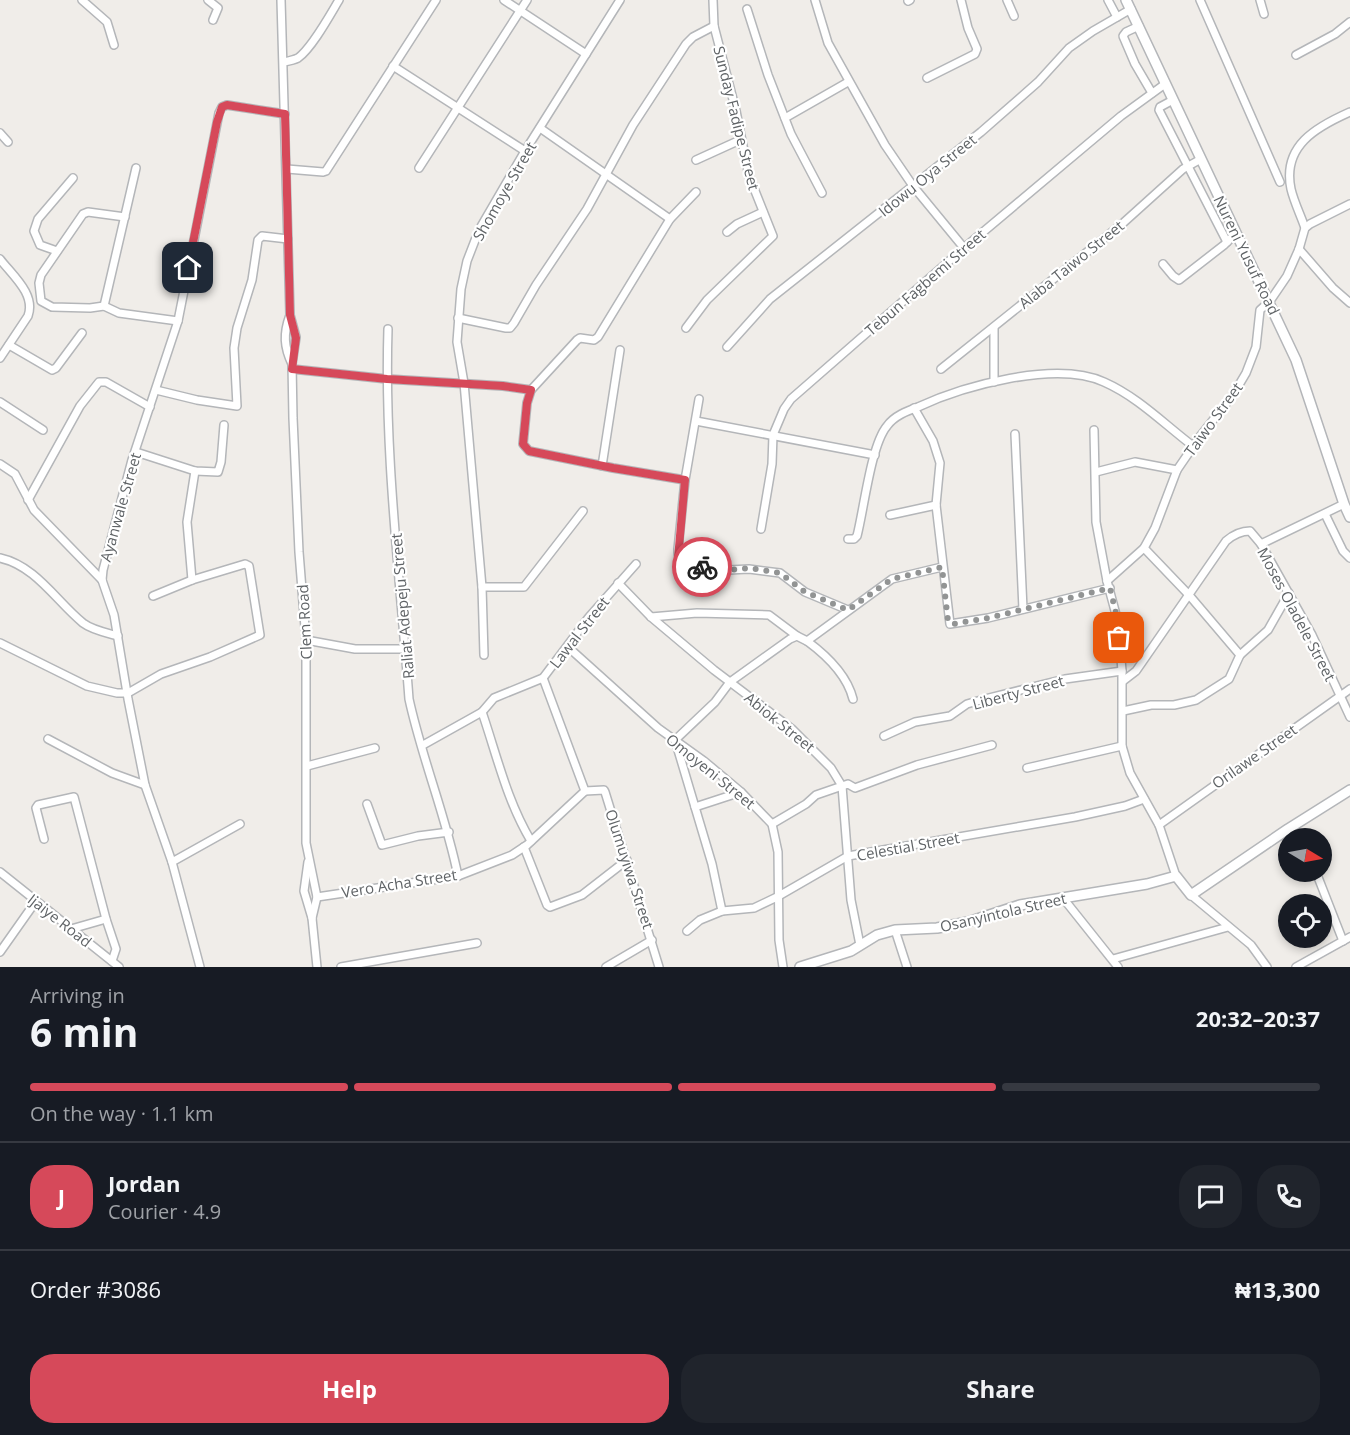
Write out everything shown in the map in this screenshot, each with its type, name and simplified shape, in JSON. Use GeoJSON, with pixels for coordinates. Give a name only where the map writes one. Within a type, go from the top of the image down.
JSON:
{"type":"FeatureCollection","features":[{"type":"Feature","properties":{"kind":"street"},"geometry":{"type":"LineString","coordinates":[[82,0],[107,22],[114,45]]}},
{"type":"Feature","properties":{"kind":"street"},"geometry":{"type":"LineString","coordinates":[[208,0],[218,8],[213,20]]}},
{"type":"Feature","properties":{"kind":"street"},"geometry":{"type":"LineString","coordinates":[[156,390],[197,400],[237,406],[234,348],[237,328],[252,280],[258,240],[262,236],[288,239],[281,0]]}},
{"type":"Feature","properties":{"kind":"street"},"geometry":{"type":"LineString","coordinates":[[284,62],[301,56],[339,0]]}},
{"type":"Feature","properties":{"kind":"street"},"geometry":{"type":"LineString","coordinates":[[287,169],[326,171],[436,0]]}},
{"type":"Feature","properties":{"kind":"street"},"geometry":{"type":"LineString","coordinates":[[504,0],[586,54]]}},
{"type":"Feature","properties":{"kind":"street"},"geometry":{"type":"LineString","coordinates":[[419,168],[527,0]]}},
{"type":"Feature","properties":{"kind":"street","name":"Shomoye Street"},"geometry":{"type":"LineString","coordinates":[[484,656],[482,587],[464,383],[457,342],[461,289],[473,242],[525,151],[620,0]]}},
{"type":"Feature","properties":{"kind":"street","name":"Sunday Fadipe Street"},"geometry":{"type":"LineString","coordinates":[[686,328],[707,300],[772,239],[773,233],[749,176],[736,111],[714,26],[713,0]]}},
{"type":"Feature","properties":{"kind":"street"},"geometry":{"type":"LineString","coordinates":[[815,0],[828,44],[885,145],[913,186],[964,248]]}},
{"type":"Feature","properties":{"kind":"street"},"geometry":{"type":"LineString","coordinates":[[927,78],[975,54],[976,45],[968,28],[961,0]]}},
{"type":"Feature","properties":{"kind":"street"},"geometry":{"type":"LineString","coordinates":[[1007,0],[1014,16]]}},
{"type":"Feature","properties":{"kind":"street"},"geometry":{"type":"LineString","coordinates":[[1108,0],[1117,17]]}},
{"type":"Feature","properties":{"kind":"street","name":"Nureni Yusuf Road"},"geometry":{"type":"LineString","coordinates":[[1126,0],[1270,301],[1302,376],[1345,493],[1344,504],[1350,518]]}},
{"type":"Feature","properties":{"kind":"street"},"geometry":{"type":"LineString","coordinates":[[1200,0],[1280,182]]}},
{"type":"Feature","properties":{"kind":"street"},"geometry":{"type":"LineString","coordinates":[[1260,0],[1264,14]]}},
{"type":"Feature","properties":{"kind":"street"},"geometry":{"type":"LineString","coordinates":[[747,9],[768,75],[791,134],[822,194]]}},
{"type":"Feature","properties":{"kind":"street","name":"Idowu Oya Street"},"geometry":{"type":"LineString","coordinates":[[727,347],[770,299],[913,186],[1030,89],[1069,48],[1131,9]]}},
{"type":"Feature","properties":{"kind":"street"},"geometry":{"type":"LineString","coordinates":[[1296,55],[1335,34],[1350,22]]}},
{"type":"Feature","properties":{"kind":"street"},"geometry":{"type":"LineString","coordinates":[[459,318],[510,328],[586,209],[633,125],[686,44],[693,37],[714,26]]}},
{"type":"Feature","properties":{"kind":"street"},"geometry":{"type":"LineString","coordinates":[[1139,26],[1126,32],[1123,36],[1135,64],[1152,93]]}},
{"type":"Feature","properties":{"kind":"street"},"geometry":{"type":"LineString","coordinates":[[393,66],[525,151]]}},
{"type":"Feature","properties":{"kind":"street"},"geometry":{"type":"LineString","coordinates":[[785,118],[848,82]]}},
{"type":"Feature","properties":{"kind":"street","name":"Tebun Fagbemi Street"},"geometry":{"type":"LineString","coordinates":[[761,529],[772,464],[773,435],[784,409],[807,384],[964,248],[1165,84]]}},
{"type":"Feature","properties":{"kind":"street"},"geometry":{"type":"LineString","coordinates":[[1173,100],[1160,107],[1159,110],[1227,242]]}},
{"type":"Feature","properties":{"kind":"street","name":"Ayanwale Street"},"geometry":{"type":"LineString","coordinates":[[200,967],[172,862],[145,785],[118,636],[111,603],[102,580],[106,551],[178,321],[217,122],[222,107],[227,105],[285,114]]}},
{"type":"Feature","properties":{"kind":"street"},"geometry":{"type":"LineString","coordinates":[[1350,112],[1313,131],[1298,146],[1290,171],[1291,191],[1305,228],[1350,204]]}},
{"type":"Feature","properties":{"kind":"street"},"geometry":{"type":"LineString","coordinates":[[540,128],[670,219]]}},
{"type":"Feature","properties":{"kind":"street"},"geometry":{"type":"LineString","coordinates":[[0,133],[8,142]]}},
{"type":"Feature","properties":{"kind":"street"},"geometry":{"type":"LineString","coordinates":[[696,160],[741,140]]}},
{"type":"Feature","properties":{"kind":"street","name":"Alaba Taiwo Street"},"geometry":{"type":"LineString","coordinates":[[941,369],[1122,224],[1187,166],[1201,159]]}},
{"type":"Feature","properties":{"kind":"street"},"geometry":{"type":"LineString","coordinates":[[104,306],[136,168]]}},
{"type":"Feature","properties":{"kind":"street"},"geometry":{"type":"LineString","coordinates":[[57,250],[40,246],[34,231],[38,219],[61,195],[73,178]]}},
{"type":"Feature","properties":{"kind":"street"},"geometry":{"type":"LineString","coordinates":[[685,480],[602,466],[526,449],[523,444],[531,390],[577,340],[580,338],[594,340],[598,337],[670,219],[696,192]]}},
{"type":"Feature","properties":{"kind":"street"},"geometry":{"type":"LineString","coordinates":[[125,217],[88,212],[83,214],[57,250],[39,283],[41,301],[52,307],[104,306],[119,313],[178,321]]}},
{"type":"Feature","properties":{"kind":"street"},"geometry":{"type":"LineString","coordinates":[[727,232],[737,224],[763,212]]}},
{"type":"Feature","properties":{"kind":"street","name":"Taiwo Street"},"geometry":{"type":"LineString","coordinates":[[1108,585],[1144,548],[1155,528],[1177,470],[1233,395],[1256,347],[1260,310],[1270,301],[1287,276],[1305,228]]}},
{"type":"Feature","properties":{"kind":"street"},"geometry":{"type":"LineString","coordinates":[[1163,264],[1179,280],[1236,233]]}},
{"type":"Feature","properties":{"kind":"street","name":"Clem Road"},"geometry":{"type":"LineString","coordinates":[[288,239],[290,315],[284,341],[292,367],[299,552],[306,640],[306,843],[317,897],[312,918],[317,967]]}},
{"type":"Feature","properties":{"kind":"street"},"geometry":{"type":"LineString","coordinates":[[1299,249],[1348,300]]}},
{"type":"Feature","properties":{"kind":"street"},"geometry":{"type":"LineString","coordinates":[[0,259],[31,302],[28,316],[0,358]]}},
{"type":"Feature","properties":{"kind":"street"},"geometry":{"type":"LineString","coordinates":[[994,328],[994,382]]}},
{"type":"Feature","properties":{"kind":"street","name":"Raliat Adepeju Street"},"geometry":{"type":"LineString","coordinates":[[388,329],[388,441],[409,699],[449,832],[458,876]]}},
{"type":"Feature","properties":{"kind":"street"},"geometry":{"type":"LineString","coordinates":[[9,345],[52,370],[56,368],[82,333]]}},
{"type":"Feature","properties":{"kind":"street"},"geometry":{"type":"LineString","coordinates":[[602,466],[620,350]]}},
{"type":"Feature","properties":{"kind":"street"},"geometry":{"type":"LineString","coordinates":[[292,367],[387,379],[464,383],[531,390]]}},
{"type":"Feature","properties":{"kind":"street"},"geometry":{"type":"LineString","coordinates":[[848,539],[854,539],[857,536],[875,455],[885,427],[905,412],[951,393],[994,382],[1050,375],[1097,379],[1135,399],[1193,446]]}},
{"type":"Feature","properties":{"kind":"street"},"geometry":{"type":"LineString","coordinates":[[27,500],[75,414],[99,382],[106,382],[150,406]]}},
{"type":"Feature","properties":{"kind":"street"},"geometry":{"type":"LineString","coordinates":[[699,399],[685,480],[678,558],[687,566],[729,570],[749,568],[780,573],[805,592],[848,610]]}},
{"type":"Feature","properties":{"kind":"street"},"geometry":{"type":"LineString","coordinates":[[0,402],[43,429]]}},
{"type":"Feature","properties":{"kind":"street"},"geometry":{"type":"LineString","coordinates":[[914,408],[933,441],[940,463],[936,505],[950,624],[988,618],[1108,585]]}},
{"type":"Feature","properties":{"kind":"street"},"geometry":{"type":"LineString","coordinates":[[696,421],[875,455]]}},
{"type":"Feature","properties":{"kind":"street"},"geometry":{"type":"LineString","coordinates":[[136,452],[195,471],[218,472],[224,425]]}},
{"type":"Feature","properties":{"kind":"street"},"geometry":{"type":"LineString","coordinates":[[1094,430],[1096,522],[1108,585],[1118,622],[1123,681],[1122,746],[1130,773],[1159,825],[1176,876],[1191,895],[1251,945],[1267,967]]}},
{"type":"Feature","properties":{"kind":"street"},"geometry":{"type":"LineString","coordinates":[[1015,434],[1023,609]]}},
{"type":"Feature","properties":{"kind":"street"},"geometry":{"type":"LineString","coordinates":[[1096,472],[1135,462],[1177,470]]}},
{"type":"Feature","properties":{"kind":"street"},"geometry":{"type":"LineString","coordinates":[[0,464],[15,474],[34,510],[102,580]]}},
{"type":"Feature","properties":{"kind":"street"},"geometry":{"type":"LineString","coordinates":[[192,580],[187,522],[195,471]]}},
{"type":"Feature","properties":{"kind":"street"},"geometry":{"type":"LineString","coordinates":[[1261,544],[1344,504]]}},
{"type":"Feature","properties":{"kind":"street"},"geometry":{"type":"LineString","coordinates":[[891,515],[936,505]]}},
{"type":"Feature","properties":{"kind":"street"},"geometry":{"type":"LineString","coordinates":[[482,587],[524,587],[584,511]]}},
{"type":"Feature","properties":{"kind":"street"},"geometry":{"type":"LineString","coordinates":[[1325,514],[1343,550],[1350,558]]}},
{"type":"Feature","properties":{"kind":"street","name":"Moses Oladele Street"},"geometry":{"type":"LineString","coordinates":[[1123,681],[1136,671],[1226,541],[1232,536],[1250,531],[1261,544],[1312,635],[1350,717]]}},
{"type":"Feature","properties":{"kind":"street"},"geometry":{"type":"LineString","coordinates":[[1144,548],[1169,577],[1189,595],[1240,655]]}},
{"type":"Feature","properties":{"kind":"street"},"geometry":{"type":"LineString","coordinates":[[0,558],[25,569],[87,625],[118,636]]}},
{"type":"Feature","properties":{"kind":"street"},"geometry":{"type":"LineString","coordinates":[[0,643],[87,686],[117,693],[128,693],[161,674],[210,657],[260,635],[249,566],[245,564],[192,580],[153,596]]}},
{"type":"Feature","properties":{"kind":"street","name":"Lawal Street"},"geometry":{"type":"LineString","coordinates":[[423,745],[482,712],[494,698],[543,678],[589,617],[636,564]]}},
{"type":"Feature","properties":{"kind":"street"},"geometry":{"type":"LineString","coordinates":[[807,641],[892,579],[942,567]]}},
{"type":"Feature","properties":{"kind":"street","name":"Abiok Street"},"geometry":{"type":"LineString","coordinates":[[618,583],[651,617],[807,743],[831,768],[842,786]]}},
{"type":"Feature","properties":{"kind":"street"},"geometry":{"type":"LineString","coordinates":[[1123,711],[1196,700],[1230,679],[1240,655],[1268,630],[1289,593]]}},
{"type":"Feature","properties":{"kind":"street"},"geometry":{"type":"LineString","coordinates":[[651,617],[697,613],[769,615],[807,641],[830,661],[840,674],[853,699]]}},
{"type":"Feature","properties":{"kind":"street"},"geometry":{"type":"LineString","coordinates":[[722,911],[712,864],[675,740],[715,702],[730,682],[797,636]]}},
{"type":"Feature","properties":{"kind":"street"},"geometry":{"type":"LineString","coordinates":[[306,640],[355,649],[405,649]]}},
{"type":"Feature","properties":{"kind":"street","name":"Omoyeni Street"},"geometry":{"type":"LineString","coordinates":[[568,647],[658,728],[741,792],[772,824]]}},
{"type":"Feature","properties":{"kind":"street","name":"Liberty Street"},"geometry":{"type":"LineString","coordinates":[[884,736],[915,722],[950,716],[967,704],[981,700],[1065,679],[1122,671]]}},
{"type":"Feature","properties":{"kind":"street"},"geometry":{"type":"LineString","coordinates":[[543,678],[585,791]]}},
{"type":"Feature","properties":{"kind":"street","name":"Orilawe Street"},"geometry":{"type":"LineString","coordinates":[[1159,825],[1350,689]]}},
{"type":"Feature","properties":{"kind":"street"},"geometry":{"type":"LineString","coordinates":[[482,712],[499,762],[505,789],[531,841]]}},
{"type":"Feature","properties":{"kind":"street"},"geometry":{"type":"LineString","coordinates":[[48,740],[112,773],[145,785]]}},
{"type":"Feature","properties":{"kind":"street"},"geometry":{"type":"LineString","coordinates":[[783,967],[778,940],[778,852],[772,824],[806,804],[816,795],[848,784],[855,788],[917,765],[992,745]]}},
{"type":"Feature","properties":{"kind":"street"},"geometry":{"type":"LineString","coordinates":[[1027,768],[1122,746]]}},
{"type":"Feature","properties":{"kind":"street"},"geometry":{"type":"LineString","coordinates":[[307,766],[375,748]]}},
{"type":"Feature","properties":{"kind":"street"},"geometry":{"type":"LineString","coordinates":[[842,786],[851,900],[860,945]]}},
{"type":"Feature","properties":{"kind":"street","name":"Olumuyiwa Street"},"geometry":{"type":"LineString","coordinates":[[585,791],[604,790],[659,967]]}},
{"type":"Feature","properties":{"kind":"street"},"geometry":{"type":"LineString","coordinates":[[1191,895],[1350,790]]}},
{"type":"Feature","properties":{"kind":"street","name":"Vero Acha Street"},"geometry":{"type":"LineString","coordinates":[[317,897],[458,876],[512,855],[524,848],[585,791]]}},
{"type":"Feature","properties":{"kind":"street"},"geometry":{"type":"LineString","coordinates":[[694,807],[741,792]]}},
{"type":"Feature","properties":{"kind":"street"},"geometry":{"type":"LineString","coordinates":[[44,839],[36,808],[38,804],[74,797],[116,949],[112,961]]}},
{"type":"Feature","properties":{"kind":"street","name":"Celestial Street"},"geometry":{"type":"LineString","coordinates":[[687,931],[700,920],[722,911],[754,908],[848,856],[1075,817],[1125,806],[1144,799]]}},
{"type":"Feature","properties":{"kind":"street"},"geometry":{"type":"LineString","coordinates":[[367,804],[382,845],[418,836],[449,832]]}},
{"type":"Feature","properties":{"kind":"street"},"geometry":{"type":"LineString","coordinates":[[172,862],[240,824]]}},
{"type":"Feature","properties":{"kind":"street"},"geometry":{"type":"LineString","coordinates":[[524,848],[547,905],[550,906],[582,895],[627,860]]}},
{"type":"Feature","properties":{"kind":"street"},"geometry":{"type":"LineString","coordinates":[[309,857],[304,891],[312,918]]}},
{"type":"Feature","properties":{"kind":"street","name":"Ijaiye Road"},"geometry":{"type":"LineString","coordinates":[[0,872],[119,967]]}},
{"type":"Feature","properties":{"kind":"street","name":"Osanyintola Street"},"geometry":{"type":"LineString","coordinates":[[800,967],[851,951],[877,935],[895,930],[937,928],[968,922],[1020,905],[1147,884],[1176,876]]}},
{"type":"Feature","properties":{"kind":"street"},"geometry":{"type":"LineString","coordinates":[[1296,967],[1347,939],[1321,882]]}},
{"type":"Feature","properties":{"kind":"street"},"geometry":{"type":"LineString","coordinates":[[1063,898],[1119,967]]}},
{"type":"Feature","properties":{"kind":"street"},"geometry":{"type":"LineString","coordinates":[[0,952],[36,901]]}},
{"type":"Feature","properties":{"kind":"street"},"geometry":{"type":"LineString","coordinates":[[71,928],[106,919]]}},
{"type":"Feature","properties":{"kind":"street"},"geometry":{"type":"LineString","coordinates":[[1113,959],[1228,927]]}},
{"type":"Feature","properties":{"kind":"street"},"geometry":{"type":"LineString","coordinates":[[895,930],[907,967]]}},
{"type":"Feature","properties":{"kind":"street"},"geometry":{"type":"LineString","coordinates":[[606,967],[652,940]]}},
{"type":"Feature","properties":{"kind":"street"},"geometry":{"type":"LineString","coordinates":[[341,967],[477,943]]}},
{"type":"Feature","properties":{"kind":"way so far"},"geometry":{"type":"LineString","coordinates":[[702,567],[729,570],[749,568],[780,573],[805,592],[848,610],[892,579],[942,567],[950,624],[988,618],[1110,588],[1118,622],[1119,638]]}},
{"type":"Feature","properties":{"kind":"route"},"geometry":{"type":"LineString","coordinates":[[188,268],[222,107],[227,105],[285,114],[288,276],[290,315],[296,338],[292,369],[531,390],[527,403],[523,444],[529,451],[685,480],[678,558],[687,566],[702,567]]}}]}
